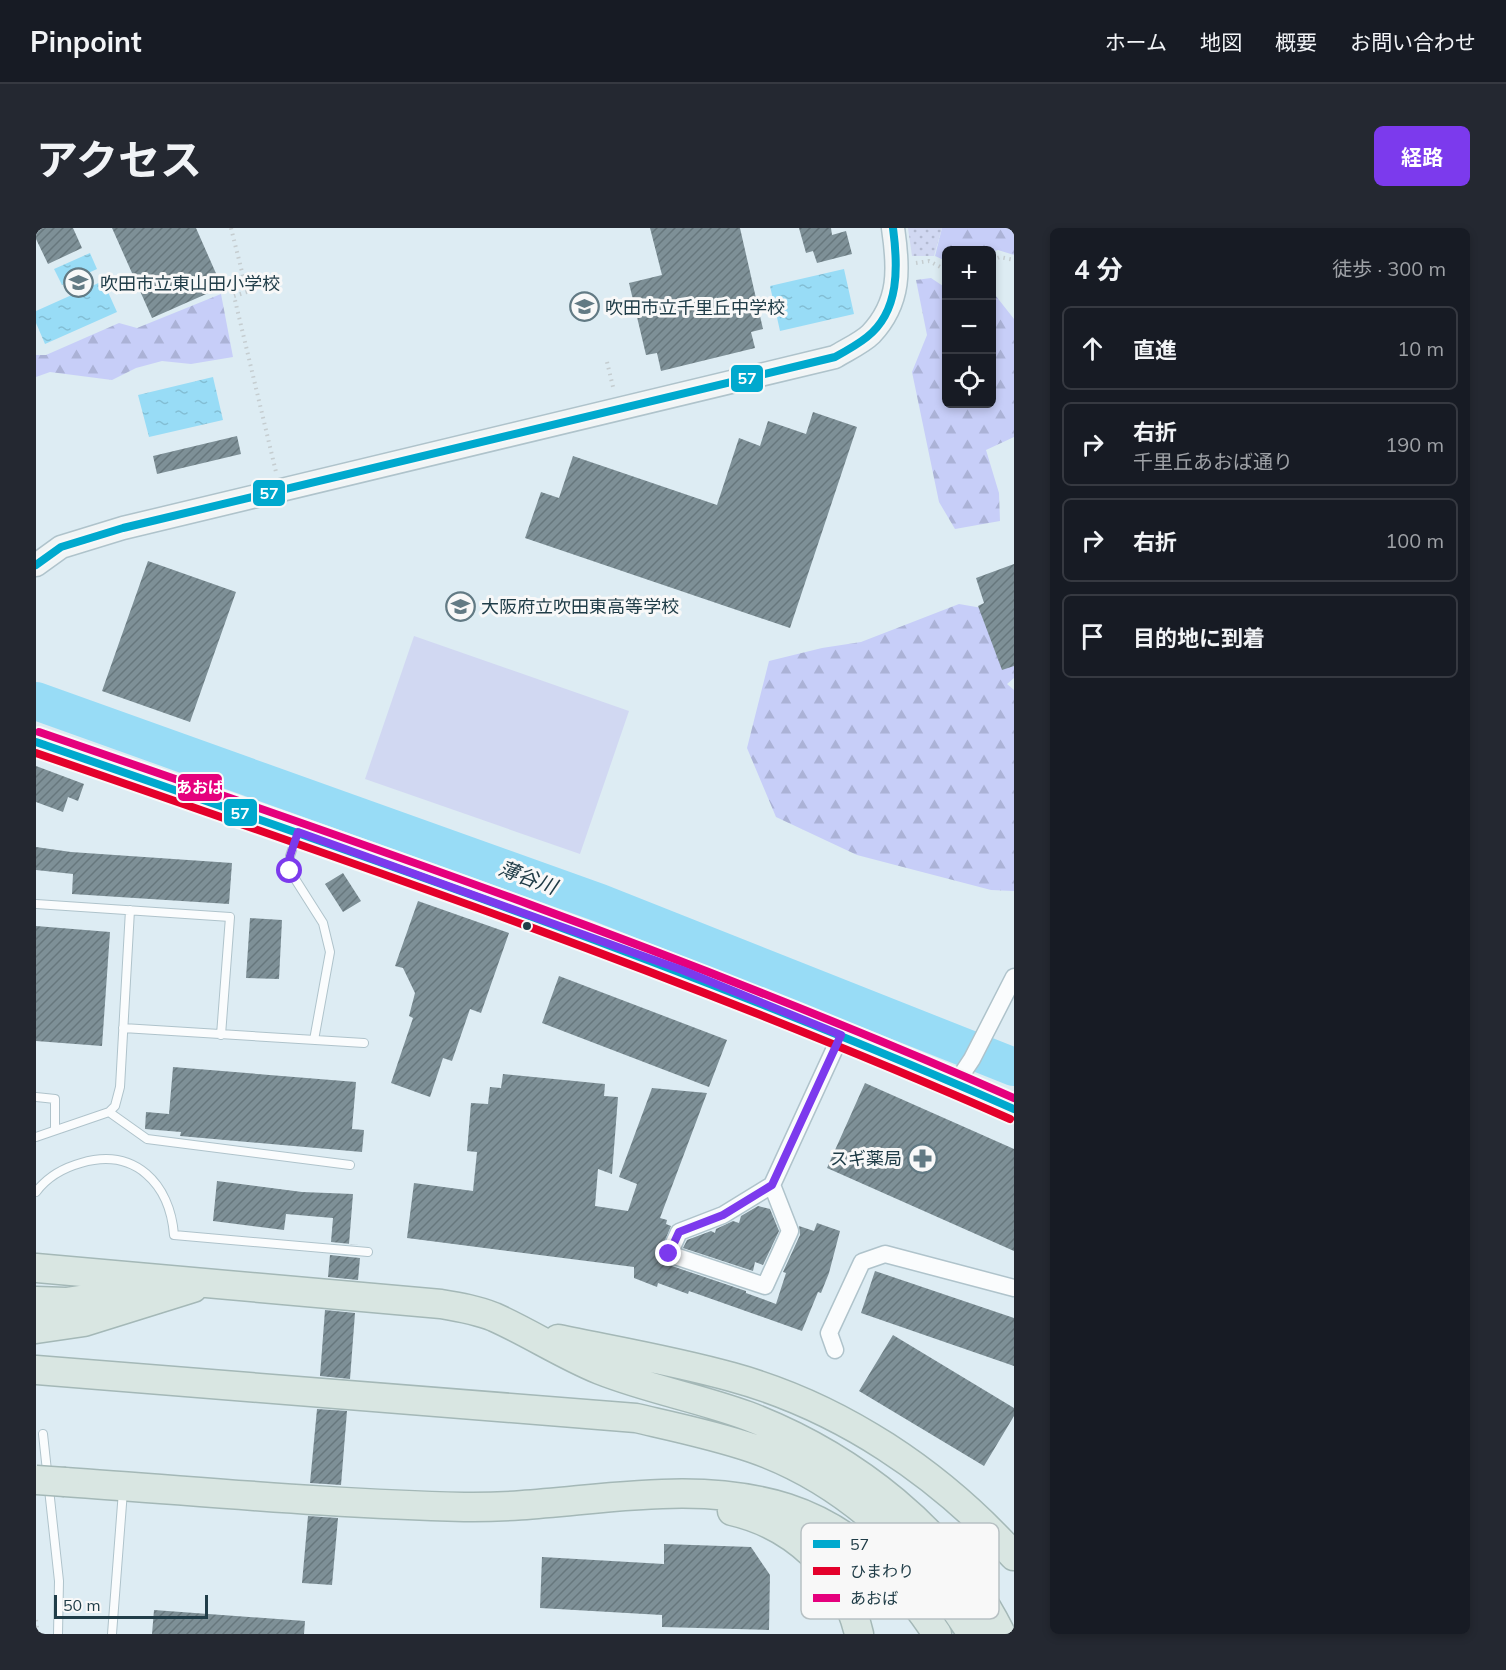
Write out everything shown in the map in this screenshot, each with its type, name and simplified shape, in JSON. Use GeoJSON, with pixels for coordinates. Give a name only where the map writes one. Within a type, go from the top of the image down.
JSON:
{"type":"FeatureCollection","features":[{"type":"Feature","properties":{"kind":"highway"},"geometry":{"type":"LineString","coordinates":[[36,1268],[441,1304],[492,1316],[602,1371],[746,1415],[775,1427],[853,1470],[895,1502],[916,1523]]}},
{"type":"Feature","properties":{"kind":"highway"},"geometry":{"type":"LineString","coordinates":[[36,1301],[66,1302],[212,1284]]}},
{"type":"Feature","properties":{"kind":"highway"},"geometry":{"type":"LineString","coordinates":[[36,1329],[84,1322],[175,1292],[212,1284]]}},
{"type":"Feature","properties":{"kind":"highway"},"geometry":{"type":"LineString","coordinates":[[523,1332],[733,1377],[816,1408],[902,1457],[944,1488],[983,1523]]}},
{"type":"Feature","properties":{"kind":"highway"},"geometry":{"type":"LineString","coordinates":[[36,1370],[636,1418],[711,1436],[787,1462],[849,1500],[876,1523]]}},
{"type":"Feature","properties":{"kind":"highway"},"geometry":{"type":"LineString","coordinates":[[36,1480],[466,1507],[688,1491],[747,1498],[790,1509],[820,1523]]}},
{"type":"Feature","properties":{"kind":"highway"},"geometry":{"type":"LineString","coordinates":[[578,1500],[723,1509],[759,1519],[789,1535],[801,1545]]}},
{"type":"Feature","properties":{"kind":"highway"},"geometry":{"type":"LineString","coordinates":[[999,1539],[1014,1556]]}},
{"type":"Feature","properties":{"kind":"highway"},"geometry":{"type":"LineString","coordinates":[[853,1619],[859,1634]]}},
{"type":"Feature","properties":{"kind":"highway"},"geometry":{"type":"LineString","coordinates":[[927,1619],[937,1634]]}},
{"type":"Feature","properties":{"kind":"highway"},"geometry":{"type":"LineString","coordinates":[[962,1619],[972,1634]]}},
{"type":"Feature","properties":{"kind":"highway"},"geometry":{"type":"LineString","coordinates":[[992,1619],[1001,1634]]}},
{"type":"Feature","properties":{"kind":"street"},"geometry":{"type":"LineString","coordinates":[[36,565],[61,547],[123,528],[836,357],[870,335],[892,304],[898,264],[892,228]]}},
{"type":"Feature","properties":{"kind":"street"},"geometry":{"type":"LineString","coordinates":[[36,742],[298,832],[672,966],[956,1083],[1014,1110]]}},
{"type":"Feature","properties":{"kind":"street"},"geometry":{"type":"LineString","coordinates":[[956,1083],[972,1059],[1014,977]]}},
{"type":"Feature","properties":{"kind":"street"},"geometry":{"type":"LineString","coordinates":[[772,1185],[790,1230],[765,1286],[669,1254],[679,1232],[723,1215],[772,1185],[841,1035]]}},
{"type":"Feature","properties":{"kind":"street"},"geometry":{"type":"LineString","coordinates":[[835,1350],[829,1333],[862,1262],[885,1254],[1014,1288]]}},
{"type":"Feature","properties":{"kind":"lane"},"geometry":{"type":"LineString","coordinates":[[298,832],[290,856],[290,871],[323,923],[330,952],[314,1040]]}},
{"type":"Feature","properties":{"kind":"lane"},"geometry":{"type":"LineString","coordinates":[[36,904],[230,917],[221,1035]]}},
{"type":"Feature","properties":{"kind":"lane"},"geometry":{"type":"LineString","coordinates":[[36,1137],[109,1112],[115,1106],[120,1087],[130,910]]}},
{"type":"Feature","properties":{"kind":"lane"},"geometry":{"type":"LineString","coordinates":[[123,1028],[364,1044]]}},
{"type":"Feature","properties":{"kind":"lane"},"geometry":{"type":"LineString","coordinates":[[36,1097],[55,1099],[55,1130]]}},
{"type":"Feature","properties":{"kind":"lane"},"geometry":{"type":"LineString","coordinates":[[109,1112],[147,1139],[350,1165]]}},
{"type":"Feature","properties":{"kind":"lane"},"geometry":{"type":"LineString","coordinates":[[36,1192],[48,1178],[72,1165],[115,1159],[142,1170],[162,1190],[173,1217],[174,1234],[369,1252]]}},
{"type":"Feature","properties":{"kind":"lane"},"geometry":{"type":"LineString","coordinates":[[43,1434],[59,1581],[58,1634]]}},
{"type":"Feature","properties":{"kind":"lane"},"geometry":{"type":"LineString","coordinates":[[111,1634],[123,1486]]}},
{"type":"Feature","properties":{"kind":"path"},"geometry":{"type":"LineString","coordinates":[[231,228],[247,292],[234,296],[277,478]]}},
{"type":"Feature","properties":{"kind":"path"},"geometry":{"type":"LineString","coordinates":[[996,258],[1000,256],[1014,260]]}},
{"type":"Feature","properties":{"kind":"path"},"geometry":{"type":"LineString","coordinates":[[910,264],[929,261],[942,268]]}},
{"type":"Feature","properties":{"kind":"path"},"geometry":{"type":"LineString","coordinates":[[607,362],[616,397]]}},
{"type":"Feature","properties":{"kind":"path"},"geometry":{"type":"LineString","coordinates":[[36,1620],[38,1634]]}},
{"type":"Feature","properties":{"kind":"green space"},"geometry":{"type":"Polygon","coordinates":[[[942,228],[1014,228],[1014,255],[996,251],[996,246],[942,246],[942,259],[935,256],[942,228]]]}},
{"type":"Feature","properties":{"kind":"green space"},"geometry":{"type":"Polygon","coordinates":[[[931,278],[942,285],[942,408],[996,408],[996,296],[1014,319],[1014,437],[986,450],[999,493],[1000,521],[955,529],[939,502],[912,372],[927,335],[916,280],[931,278]]]}},
{"type":"Feature","properties":{"kind":"green space"},"geometry":{"type":"Polygon","coordinates":[[[221,294],[233,357],[191,364],[162,361],[136,368],[112,380],[50,372],[36,377],[36,355],[46,355],[119,323],[137,328],[221,294]]]}},
{"type":"Feature","properties":{"kind":"green space"},"geometry":{"type":"Polygon","coordinates":[[[959,604],[1011,613],[1014,619],[1014,678],[1007,684],[1014,690],[1014,891],[991,890],[857,855],[776,817],[747,748],[769,661],[822,648],[861,642],[959,604]]]}},
{"type":"Feature","properties":{"kind":"shaded area"},"geometry":{"type":"Polygon","coordinates":[[[908,228],[942,228],[934,256],[912,256],[908,228]]]}},
{"type":"Feature","properties":{"kind":"shaded area"},"geometry":{"type":"Polygon","coordinates":[[[414,636],[629,711],[580,854],[365,779],[414,636]]]}},
{"type":"Feature","properties":{"kind":"water"},"geometry":{"type":"Polygon","coordinates":[[[90,253],[97,269],[62,285],[54,269],[90,253]]]}},
{"type":"Feature","properties":{"kind":"water"},"geometry":{"type":"Polygon","coordinates":[[[844,269],[854,314],[780,331],[770,286],[844,269]]]}},
{"type":"Feature","properties":{"kind":"water"},"geometry":{"type":"Polygon","coordinates":[[[103,281],[117,312],[45,344],[36,323],[36,311],[103,281]]]}},
{"type":"Feature","properties":{"kind":"water"},"geometry":{"type":"Polygon","coordinates":[[[213,377],[223,420],[149,437],[138,395],[213,377]]]}},
{"type":"Feature","properties":{"kind":"building"},"geometry":{"type":"Polygon","coordinates":[[[36,228],[73,228],[82,248],[48,264],[36,239],[36,228]]]}},
{"type":"Feature","properties":{"kind":"building"},"geometry":{"type":"Polygon","coordinates":[[[112,228],[196,228],[222,287],[152,318],[112,228]]]}},
{"type":"Feature","properties":{"kind":"building"},"geometry":{"type":"Polygon","coordinates":[[[650,228],[740,228],[763,329],[751,332],[755,348],[661,371],[657,353],[646,355],[629,283],[662,275],[650,228]]]}},
{"type":"Feature","properties":{"kind":"building"},"geometry":{"type":"Polygon","coordinates":[[[799,228],[831,228],[832,235],[846,231],[852,254],[817,263],[813,251],[806,253],[799,228]]]}},
{"type":"Feature","properties":{"kind":"building"},"geometry":{"type":"Polygon","coordinates":[[[813,412],[857,427],[790,628],[525,538],[541,492],[559,498],[573,456],[717,505],[739,438],[760,446],[768,421],[806,434],[813,412]]]}},
{"type":"Feature","properties":{"kind":"building"},"geometry":{"type":"Polygon","coordinates":[[[237,436],[241,454],[157,474],[153,456],[237,436]]]}},
{"type":"Feature","properties":{"kind":"building"},"geometry":{"type":"Polygon","coordinates":[[[148,561],[236,592],[190,722],[102,691],[148,561]]]}},
{"type":"Feature","properties":{"kind":"building"},"geometry":{"type":"Polygon","coordinates":[[[1014,564],[1014,666],[1002,670],[978,606],[984,603],[976,578],[1014,564]]]}},
{"type":"Feature","properties":{"kind":"building"},"geometry":{"type":"Polygon","coordinates":[[[36,766],[84,784],[78,801],[68,797],[63,812],[36,802],[36,766]]]}},
{"type":"Feature","properties":{"kind":"building"},"geometry":{"type":"Polygon","coordinates":[[[36,847],[71,852],[232,863],[229,904],[72,894],[73,874],[36,870],[36,847]]]}},
{"type":"Feature","properties":{"kind":"building"},"geometry":{"type":"Polygon","coordinates":[[[343,873],[361,901],[343,912],[325,884],[343,873]]]}},
{"type":"Feature","properties":{"kind":"building"},"geometry":{"type":"Polygon","coordinates":[[[418,901],[509,933],[481,1013],[470,1009],[452,1061],[443,1058],[430,1097],[391,1083],[413,1018],[409,1016],[415,993],[403,968],[395,966],[418,901]]]}},
{"type":"Feature","properties":{"kind":"building"},"geometry":{"type":"Polygon","coordinates":[[[250,918],[282,920],[279,979],[246,978],[250,918]]]}},
{"type":"Feature","properties":{"kind":"building"},"geometry":{"type":"Polygon","coordinates":[[[36,926],[110,932],[102,1046],[36,1041],[36,926]]]}},
{"type":"Feature","properties":{"kind":"building"},"geometry":{"type":"Polygon","coordinates":[[[559,976],[727,1040],[709,1087],[542,1023],[559,976]]]}},
{"type":"Feature","properties":{"kind":"building"},"geometry":{"type":"Polygon","coordinates":[[[173,1067],[356,1082],[352,1129],[364,1130],[362,1152],[180,1136],[181,1132],[145,1129],[146,1112],[169,1114],[173,1067]]]}},
{"type":"Feature","properties":{"kind":"building"},"geometry":{"type":"Polygon","coordinates":[[[503,1074],[605,1084],[604,1096],[618,1097],[612,1174],[598,1169],[595,1206],[628,1211],[637,1184],[619,1177],[652,1088],[707,1093],[660,1218],[667,1220],[666,1224],[671,1226],[659,1256],[666,1264],[746,1291],[746,1293],[776,1304],[786,1273],[783,1272],[800,1235],[799,1226],[814,1231],[817,1223],[840,1231],[829,1273],[821,1293],[818,1292],[802,1331],[689,1291],[688,1294],[658,1283],[657,1287],[634,1278],[634,1267],[407,1238],[414,1183],[473,1191],[477,1152],[467,1151],[471,1103],[488,1104],[490,1087],[501,1088],[503,1074]]]}},
{"type":"Feature","properties":{"kind":"building","name":"スギ薬局"},"geometry":{"type":"Polygon","coordinates":[[[865,1083],[1014,1149],[1014,1251],[827,1168],[865,1083]]]}},
{"type":"Feature","properties":{"kind":"building"},"geometry":{"type":"Polygon","coordinates":[[[217,1181],[302,1192],[353,1194],[349,1244],[331,1242],[333,1218],[286,1214],[284,1230],[213,1221],[217,1181]]]}},
{"type":"Feature","properties":{"kind":"building"},"geometry":{"type":"Polygon","coordinates":[[[758,1206],[770,1209],[779,1231],[763,1265],[755,1262],[753,1271],[683,1248],[687,1240],[711,1231],[715,1233],[716,1229],[733,1221],[739,1223],[741,1216],[758,1206]]]}},
{"type":"Feature","properties":{"kind":"building"},"geometry":{"type":"Polygon","coordinates":[[[330,1255],[360,1258],[358,1280],[328,1277],[330,1255]]]}},
{"type":"Feature","properties":{"kind":"building"},"geometry":{"type":"Polygon","coordinates":[[[875,1271],[1014,1318],[1014,1366],[861,1313],[875,1271]]]}},
{"type":"Feature","properties":{"kind":"building"},"geometry":{"type":"Polygon","coordinates":[[[325,1310],[355,1313],[350,1379],[320,1376],[325,1310]]]}},
{"type":"Feature","properties":{"kind":"building"},"geometry":{"type":"Polygon","coordinates":[[[893,1335],[1014,1408],[1014,1416],[984,1466],[859,1391],[893,1335]]]}},
{"type":"Feature","properties":{"kind":"building"},"geometry":{"type":"Polygon","coordinates":[[[317,1409],[347,1411],[341,1485],[310,1483],[317,1409]]]}},
{"type":"Feature","properties":{"kind":"building"},"geometry":{"type":"Polygon","coordinates":[[[308,1516],[338,1518],[332,1585],[302,1583],[308,1516]]]}},
{"type":"Feature","properties":{"kind":"building"},"geometry":{"type":"Polygon","coordinates":[[[664,1544],[751,1547],[770,1575],[769,1630],[662,1627],[662,1615],[540,1608],[542,1557],[664,1564],[664,1544]]]}},
{"type":"Feature","properties":{"kind":"building"},"geometry":{"type":"Polygon","coordinates":[[[154,1610],[305,1621],[304,1634],[152,1634],[154,1610]]]}},
{"type":"Feature","properties":{"kind":"waterway","name":"薄谷川"},"geometry":{"type":"LineString","coordinates":[[36,701],[600,903],[1014,1067]]}},
{"type":"Feature","properties":{"kind":"transit line","name":"57"},"geometry":{"type":"LineString","coordinates":[[36,565],[61,547],[123,528],[835,357],[867,337],[886,314],[891,301],[896,272],[893,228]]}},
{"type":"Feature","properties":{"kind":"transit line","name":"あおば"},"geometry":{"type":"LineString","coordinates":[[39,732],[285,817],[653,950],[1014,1098]]}},
{"type":"Feature","properties":{"kind":"transit line","name":"57"},"geometry":{"type":"LineString","coordinates":[[36,742],[406,871],[651,961],[894,1058],[1014,1109]]}},
{"type":"Feature","properties":{"kind":"transit line","name":"ひまわり"},"geometry":{"type":"LineString","coordinates":[[36,753],[282,838],[649,971],[1010,1119]]}},
{"type":"Feature","properties":{"kind":"place","name":"吹田市立東山田小学校"},"geometry":{"type":"Point","coordinates":[79,283]}},
{"type":"Feature","properties":{"kind":"place","name":"吹田市立千里丘中学校"},"geometry":{"type":"Point","coordinates":[584,307]}},
{"type":"Feature","properties":{"kind":"place","name":"大阪府立吹田東高等学校"},"geometry":{"type":"Point","coordinates":[460,606]}},
{"type":"Feature","properties":{"kind":"place","name":"スギ薬局"},"geometry":{"type":"Point","coordinates":[923,1158]}},
{"type":"Feature","properties":{"kind":"route"},"geometry":{"type":"LineString","coordinates":[[290,871],[290,856],[298,832],[682,970],[841,1035],[772,1185],[723,1215],[679,1232],[669,1254]]}}]}
